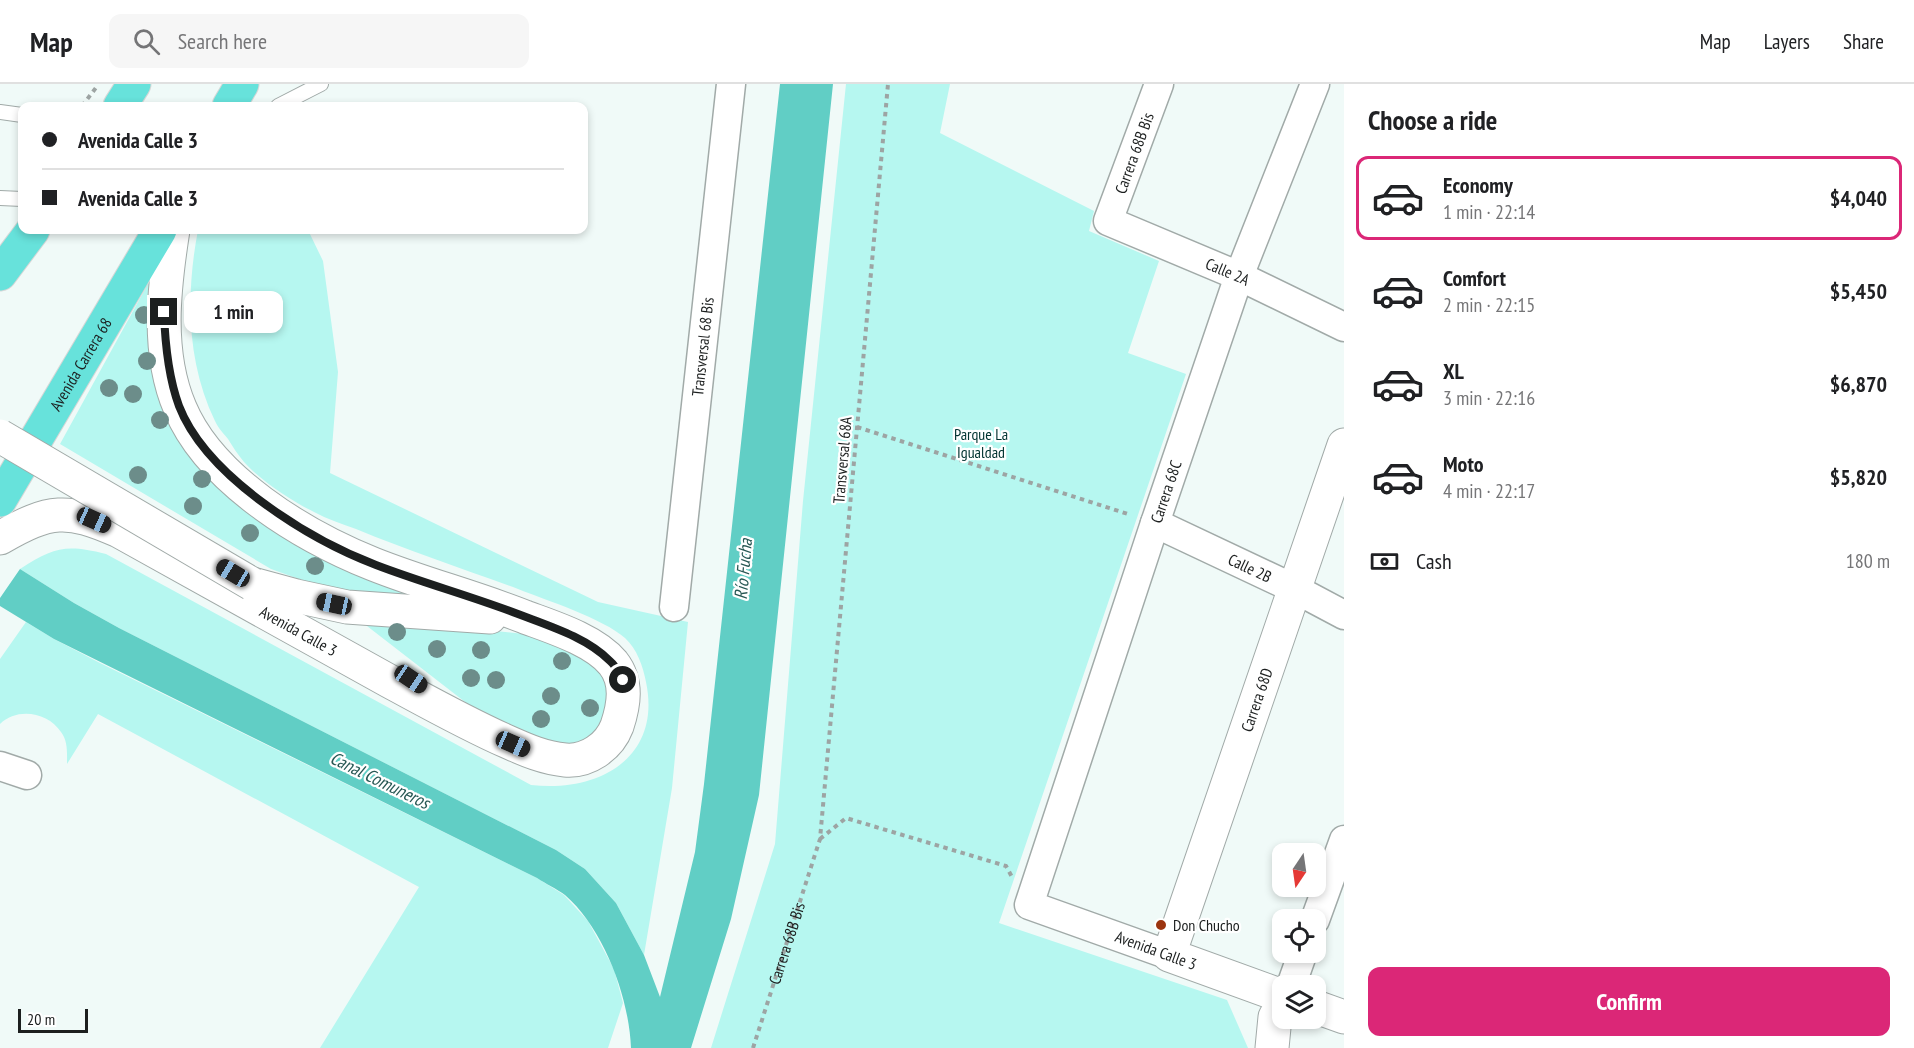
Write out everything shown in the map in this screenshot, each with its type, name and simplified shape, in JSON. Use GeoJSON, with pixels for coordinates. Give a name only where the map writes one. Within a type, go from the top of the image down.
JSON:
{"type":"FeatureCollection","features":[{"type":"Feature","properties":{"kind":"main road"},"geometry":{"type":"LineString","coordinates":[[123,102],[134,84]]}},
{"type":"Feature","properties":{"kind":"main road"},"geometry":{"type":"LineString","coordinates":[[231,102],[242,84]]}},
{"type":"Feature","properties":{"kind":"main road"},"geometry":{"type":"LineString","coordinates":[[0,274],[30,234]]}},
{"type":"Feature","properties":{"kind":"main road","name":"Avenida Carrera 68"},"geometry":{"type":"LineString","coordinates":[[0,500],[158,234]]}},
{"type":"Feature","properties":{"kind":"main road","name":"Avenida Calle 3"},"geometry":{"type":"LineString","coordinates":[[0,538],[27,522],[44,516],[59,514],[94,520],[119,531],[422,699],[530,752],[568,760],[588,757],[604,746],[615,731],[624,704],[623,680],[612,662],[593,646],[485,601],[373,564],[337,548],[275,512],[238,484],[213,459],[192,432],[179,407],[171,380],[164,326],[164,297],[172,234]]}},
{"type":"Feature","properties":{"kind":"main road","name":"Avenida Calle 3"},"geometry":{"type":"LineString","coordinates":[[0,436],[252,584],[353,639],[495,736]]}},
{"type":"Feature","properties":{"kind":"main road","name":"Carrera 68D"},"geometry":{"type":"LineString","coordinates":[[1169,955],[1344,445]]}},
{"type":"Feature","properties":{"kind":"main road","name":"Avenida Calle 3"},"geometry":{"type":"LineString","coordinates":[[252,584],[296,597],[347,607],[508,618],[548,626]]}},
{"type":"Feature","properties":{"kind":"main road","name":"Avenida Calle 3"},"geometry":{"type":"LineString","coordinates":[[1169,955],[1272,992]]}},
{"type":"Feature","properties":{"kind":"main road"},"geometry":{"type":"LineString","coordinates":[[1326,1011],[1344,1017]]}},
{"type":"Feature","properties":{"kind":"main road"},"geometry":{"type":"LineString","coordinates":[[1272,1048],[1274,1029]]}},
{"type":"Feature","properties":{"kind":"street","name":"Transversal 68 Bis"},"geometry":{"type":"LineString","coordinates":[[674,607],[731,84]]}},
{"type":"Feature","properties":{"kind":"street","name":"Carrera 68B Bis"},"geometry":{"type":"LineString","coordinates":[[1108,221],[1159,84]]}},
{"type":"Feature","properties":{"kind":"street","name":"Carrera 68C"},"geometry":{"type":"LineString","coordinates":[[1029,905],[1239,276],[1315,84]]}},
{"type":"Feature","properties":{"kind":"street","name":"Calle 2A"},"geometry":{"type":"LineString","coordinates":[[1108,221],[1239,276],[1344,327]]}},
{"type":"Feature","properties":{"kind":"street","name":"Calle 2B"},"geometry":{"type":"LineString","coordinates":[[1155,523],[1295,589],[1344,615]]}},
{"type":"Feature","properties":{"kind":"street"},"geometry":{"type":"LineString","coordinates":[[0,766],[27,775]]}},
{"type":"Feature","properties":{"kind":"street"},"geometry":{"type":"LineString","coordinates":[[1319,909],[1344,840]]}},
{"type":"Feature","properties":{"kind":"street","name":"Avenida Calle 3"},"geometry":{"type":"LineString","coordinates":[[1029,905],[1169,955]]}},
{"type":"Feature","properties":{"kind":"lane"},"geometry":{"type":"LineString","coordinates":[[286,102],[321,84]]}},
{"type":"Feature","properties":{"kind":"lane"},"geometry":{"type":"LineString","coordinates":[[0,112],[18,114]]}},
{"type":"Feature","properties":{"kind":"lane"},"geometry":{"type":"LineString","coordinates":[[0,198],[18,199]]}},
{"type":"Feature","properties":{"kind":"path"},"geometry":{"type":"LineString","coordinates":[[85,102],[98,84]]}},
{"type":"Feature","properties":{"kind":"path","name":"Transversal 68A"},"geometry":{"type":"LineString","coordinates":[[820,839],[888,84]]}},
{"type":"Feature","properties":{"kind":"path"},"geometry":{"type":"LineString","coordinates":[[857,427],[1155,523]]}},
{"type":"Feature","properties":{"kind":"path"},"geometry":{"type":"LineString","coordinates":[[820,839],[846,818],[1006,866],[1029,905]]}},
{"type":"Feature","properties":{"kind":"path","name":"Carrera 68B Bis"},"geometry":{"type":"LineString","coordinates":[[753,1048],[820,839]]}},
{"type":"Feature","properties":{"kind":"green space","name":"Parque La Igualdad"},"geometry":{"type":"Polygon","coordinates":[[[846,84],[950,84],[940,133],[1094,211],[1089,231],[1159,261],[1128,353],[1186,374],[999,923],[1227,1000],[1248,1048],[711,1048],[775,844],[803,501],[846,84]]]}},
{"type":"Feature","properties":{"kind":"green space"},"geometry":{"type":"Polygon","coordinates":[[[197,234],[310,234],[323,261],[338,372],[330,473],[598,602],[688,622],[672,788],[644,955],[616,903],[585,869],[556,850],[119,628],[20,569],[42,556],[61,550],[80,549],[106,554],[531,785],[556,786],[579,783],[601,776],[620,765],[634,750],[644,731],[648,709],[646,682],[633,647],[616,631],[559,604],[324,517],[277,490],[244,462],[216,424],[198,375],[190,302],[197,234]]]}},
{"type":"Feature","properties":{"kind":"green space"},"geometry":{"type":"Polygon","coordinates":[[[155,271],[197,455],[438,601],[364,594],[316,585],[271,569],[60,444],[155,271]]]}},
{"type":"Feature","properties":{"kind":"green space"},"geometry":{"type":"Polygon","coordinates":[[[372,618],[543,636],[606,673],[614,701],[590,744],[556,747],[478,712],[367,626],[366,623],[372,618]]]}},
{"type":"Feature","properties":{"kind":"green space"},"geometry":{"type":"Polygon","coordinates":[[[26,622],[100,663],[537,878],[564,895],[588,921],[614,969],[623,1003],[608,1048],[320,1048],[419,887],[98,714],[67,764],[65,739],[55,725],[48,720],[32,714],[23,714],[15,715],[0,724],[0,659],[26,622]]]}},
{"type":"Feature","properties":{"kind":"water"},"geometry":{"type":"Polygon","coordinates":[[[780,84],[833,84],[759,795],[731,919],[691,1048],[631,1048],[625,1007],[612,965],[591,926],[565,895],[537,878],[54,639],[0,606],[0,598],[20,569],[119,628],[556,850],[585,869],[616,903],[644,955],[660,997],[695,852],[704,784],[780,84]]]}},
{"type":"Feature","properties":{"kind":"place","name":"Don Chucho"},"geometry":{"type":"Point","coordinates":[1161,925]}},
{"type":"Feature","properties":{"kind":"route"},"geometry":{"type":"LineString","coordinates":[[164,312],[171,380],[179,407],[192,432],[213,459],[238,484],[275,512],[337,548],[419,581],[485,601],[593,646],[612,662],[623,680]]}},
{"type":"Feature","properties":{"kind":"water label","name":"Río Fucha"},"geometry":{"type":"Point","coordinates":[743,569]}},
{"type":"Feature","properties":{"kind":"water label","name":"Canal Comuneros"},"geometry":{"type":"Point","coordinates":[380,780]}}]}
